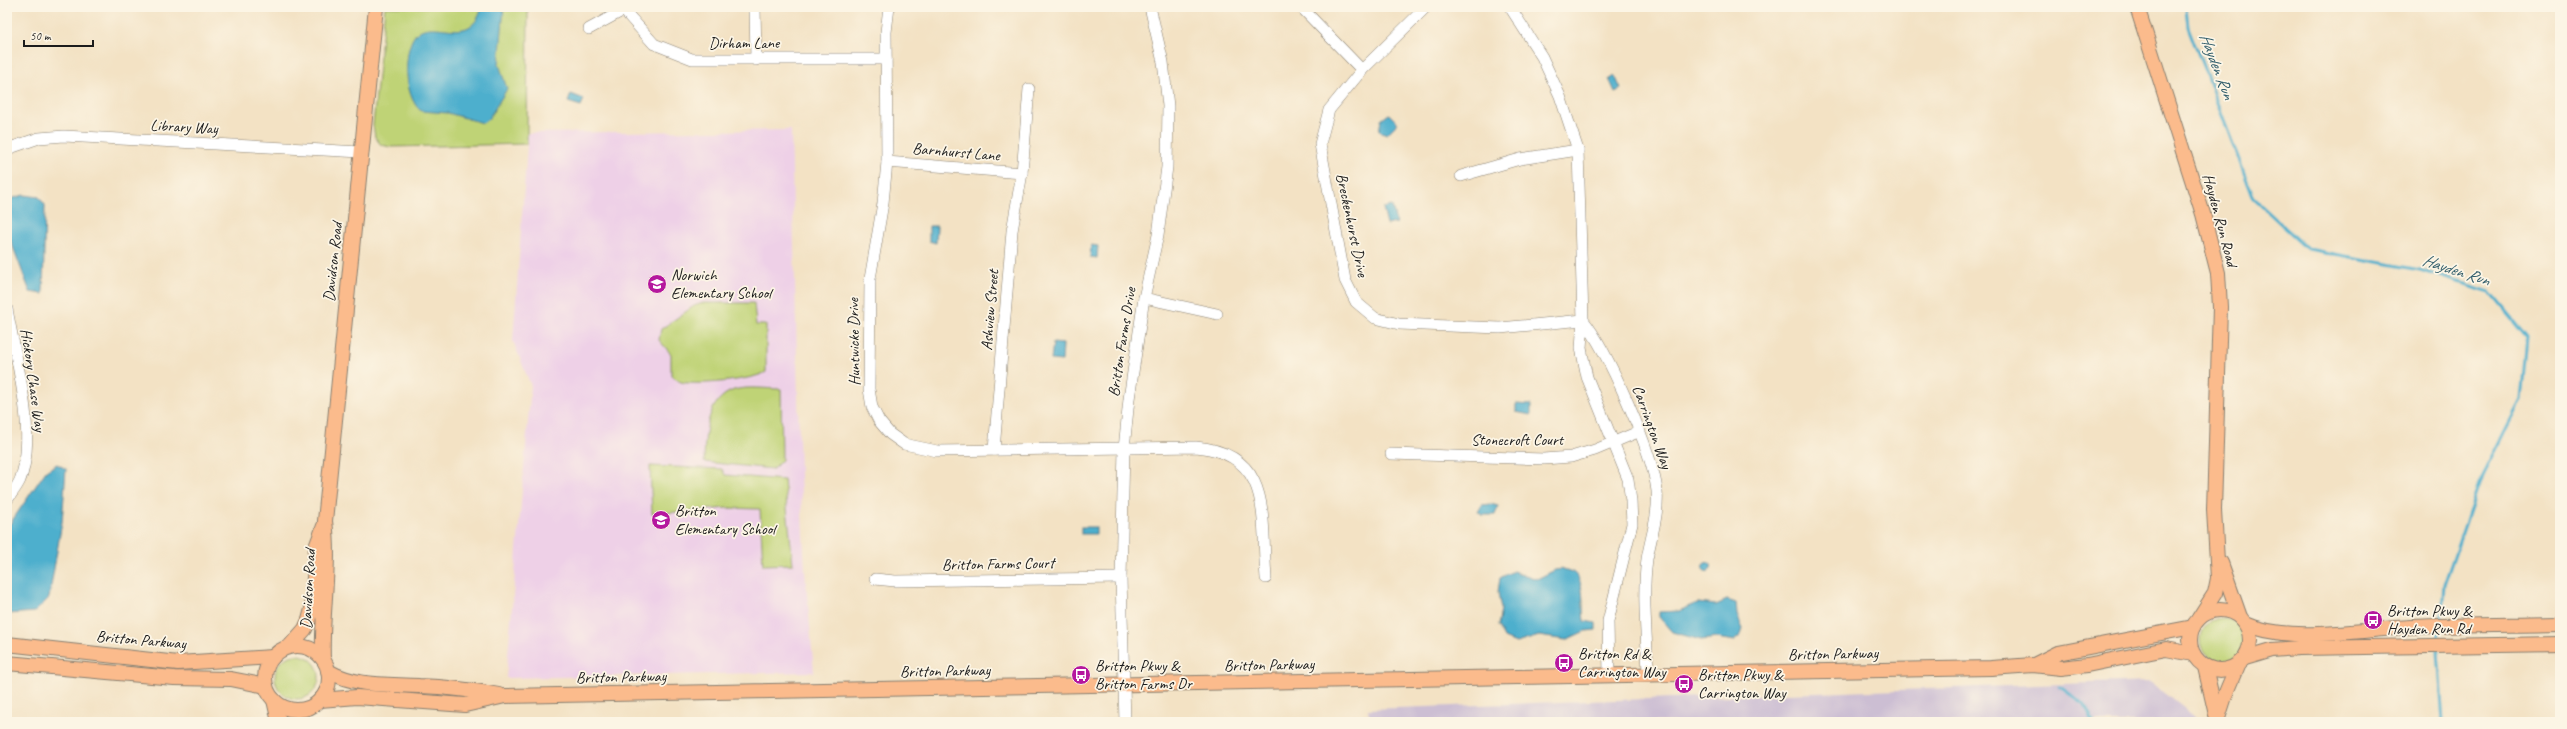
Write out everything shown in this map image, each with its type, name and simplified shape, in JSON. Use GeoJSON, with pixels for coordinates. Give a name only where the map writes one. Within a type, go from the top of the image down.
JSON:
{"type":"FeatureCollection","features":[{"type":"Feature","properties":{"kind":"main road","name":"Davidson Road"},"geometry":{"type":"LineString","coordinates":[[325,665],[322,623],[328,546],[325,521],[376,7]]}},
{"type":"Feature","properties":{"kind":"main road","name":"Hayden Run Road"},"geometry":{"type":"LineString","coordinates":[[2137,7],[2207,229],[2218,273],[2220,307],[2214,510],[2218,565],[2216,592],[2196,622]]}},
{"type":"Feature","properties":{"kind":"main road","name":"Davidson Road"},"geometry":{"type":"LineString","coordinates":[[290,646],[305,629],[309,620],[316,547],[325,521]]}},
{"type":"Feature","properties":{"kind":"main road","name":"Hayden Run Road"},"geometry":{"type":"LineString","coordinates":[[2216,546],[2243,621]]}},
{"type":"Feature","properties":{"kind":"main road"},"geometry":{"type":"LineString","coordinates":[[2217,722],[2205,667],[2193,654],[2190,636],[2196,622],[2215,610],[2233,613],[2243,621],[2260,630],[2288,634],[2411,627],[2560,624]]}},
{"type":"Feature","properties":{"kind":"main road"},"geometry":{"type":"LineString","coordinates":[[2217,722],[2226,690],[2242,661],[2250,641],[2243,621]]}},
{"type":"Feature","properties":{"kind":"main road","name":"Britton Parkway"},"geometry":{"type":"LineString","coordinates":[[2033,665],[2058,653],[2196,622]]}},
{"type":"Feature","properties":{"kind":"main road","name":"Britton Parkway"},"geometry":{"type":"LineString","coordinates":[[7,644],[178,663],[273,657]]}},
{"type":"Feature","properties":{"kind":"main road"},"geometry":{"type":"LineString","coordinates":[[2205,667],[2222,671],[2242,661],[2272,650],[2411,645],[2476,646],[2560,644]]}},
{"type":"Feature","properties":{"kind":"main road"},"geometry":{"type":"LineString","coordinates":[[278,722],[274,700],[266,686],[265,676],[273,657],[290,646],[308,648],[325,665],[326,691],[315,703],[303,722]]}},
{"type":"Feature","properties":{"kind":"main road","name":"Britton Parkway"},"geometry":{"type":"LineString","coordinates":[[315,703],[357,697],[466,704],[505,696],[1991,668],[2033,665],[2061,668],[2087,665],[2166,649],[2193,654]]}},
{"type":"Feature","properties":{"kind":"main road"},"geometry":{"type":"LineString","coordinates":[[7,663],[174,678],[231,679],[266,686]]}},
{"type":"Feature","properties":{"kind":"main road","name":"Britton Parkway"},"geometry":{"type":"LineString","coordinates":[[325,665],[346,679],[367,684],[467,689],[505,696]]}},
{"type":"Feature","properties":{"kind":"main road"},"geometry":{"type":"LineString","coordinates":[[274,700],[295,709],[315,703]]}},
{"type":"Feature","properties":{"kind":"street"},"geometry":{"type":"LineString","coordinates":[[755,7],[756,60]]}},
{"type":"Feature","properties":{"kind":"street","name":"Huntwicke Drive"},"geometry":{"type":"LineString","coordinates":[[889,7],[886,59],[887,162],[883,203],[870,279],[869,381],[872,407],[879,421],[890,434],[904,444],[937,451],[1124,448],[1213,449],[1241,461],[1251,472],[1257,487],[1266,578]]}},
{"type":"Feature","properties":{"kind":"street","name":"Britton Farms Drive"},"geometry":{"type":"LineString","coordinates":[[1125,722],[1121,578],[1124,448],[1144,298],[1158,235],[1167,167],[1168,106],[1163,62],[1150,7]]}},
{"type":"Feature","properties":{"kind":"street"},"geometry":{"type":"LineString","coordinates":[[1301,7],[1362,70]]}},
{"type":"Feature","properties":{"kind":"street","name":"Breckenhurst Drive"},"geometry":{"type":"LineString","coordinates":[[1426,7],[1362,70],[1329,110],[1320,144],[1346,280],[1356,302],[1375,318],[1399,324],[1500,328],[1584,320]]}},
{"type":"Feature","properties":{"kind":"street"},"geometry":{"type":"LineString","coordinates":[[1514,8],[1542,57],[1560,96],[1578,150],[1584,320],[1581,348],[1587,377],[1628,479],[1632,524],[1608,621],[1610,675]]}},
{"type":"Feature","properties":{"kind":"street"},"geometry":{"type":"LineString","coordinates":[[589,29],[622,9]]}},
{"type":"Feature","properties":{"kind":"street","name":"Dirham Lane"},"geometry":{"type":"LineString","coordinates":[[622,9],[654,44],[692,59],[886,59]]}},
{"type":"Feature","properties":{"kind":"street","name":"Ashview Street"},"geometry":{"type":"LineString","coordinates":[[994,450],[1012,231],[1022,173],[1029,90]]}},
{"type":"Feature","properties":{"kind":"street","name":"Library Way"},"geometry":{"type":"LineString","coordinates":[[7,149],[39,138],[64,136],[361,152]]}},
{"type":"Feature","properties":{"kind":"street"},"geometry":{"type":"LineString","coordinates":[[1461,176],[1520,159],[1578,150]]}},
{"type":"Feature","properties":{"kind":"street","name":"Barnhurst Lane"},"geometry":{"type":"LineString","coordinates":[[887,162],[1022,173]]}},
{"type":"Feature","properties":{"kind":"street"},"geometry":{"type":"LineString","coordinates":[[1144,298],[1217,314]]}},
{"type":"Feature","properties":{"kind":"street","name":"Hickory Chase Way"},"geometry":{"type":"LineString","coordinates":[[7,309],[22,390],[26,432],[26,457],[20,480],[7,500]]}},
{"type":"Feature","properties":{"kind":"street","name":"Carrington Way"},"geometry":{"type":"LineString","coordinates":[[1584,320],[1595,334],[1638,432],[1652,470],[1656,490],[1657,514],[1646,578],[1648,674]]}},
{"type":"Feature","properties":{"kind":"street","name":"Stonecroft Court"},"geometry":{"type":"LineString","coordinates":[[1391,454],[1544,459],[1571,457],[1638,432]]}},
{"type":"Feature","properties":{"kind":"street","name":"Britton Farms Court"},"geometry":{"type":"LineString","coordinates":[[875,579],[895,581],[1121,578]]}},
{"type":"Feature","properties":{"kind":"shaded area","name":"Norwich Elementary School"},"geometry":{"type":"Polygon","coordinates":[[[791,130],[800,474],[805,571],[814,672],[506,678],[531,386],[513,341],[528,133],[791,130]]]}},
{"type":"Feature","properties":{"kind":"shaded area"},"geometry":{"type":"Polygon","coordinates":[[[2150,681],[2201,722],[1370,722],[1368,709],[2150,681]]]}},
{"type":"Feature","properties":{"kind":"green space"},"geometry":{"type":"Polygon","coordinates":[[[385,7],[528,7],[527,144],[391,147],[381,145],[375,137],[373,125],[385,7]]]}},
{"type":"Feature","properties":{"kind":"green space"},"geometry":{"type":"Polygon","coordinates":[[[703,303],[754,303],[756,325],[766,325],[766,372],[750,378],[738,380],[699,383],[681,382],[671,375],[671,354],[659,340],[661,329],[694,306],[703,303]]]}},
{"type":"Feature","properties":{"kind":"green space"},"geometry":{"type":"Polygon","coordinates":[[[745,388],[781,389],[782,460],[773,469],[704,462],[708,420],[717,402],[724,395],[734,390],[745,388]]]}},
{"type":"Feature","properties":{"kind":"green space"},"geometry":{"type":"Polygon","coordinates":[[[650,466],[722,469],[725,475],[784,480],[793,564],[763,565],[760,509],[728,508],[652,514],[650,466]]]}},
{"type":"Feature","properties":{"kind":"green space"},"geometry":{"type":"Polygon","coordinates":[[[2219,618],[2227,618],[2232,619],[2239,624],[2244,631],[2244,649],[2239,656],[2232,661],[2219,662],[2211,659],[2204,652],[2201,644],[2201,636],[2204,628],[2211,621],[2219,618]]]}},
{"type":"Feature","properties":{"kind":"green space"},"geometry":{"type":"Polygon","coordinates":[[[293,655],[301,655],[313,661],[319,673],[319,681],[313,693],[301,699],[293,699],[281,693],[275,681],[275,673],[281,661],[293,655]]]}},
{"type":"Feature","properties":{"kind":"water"},"geometry":{"type":"Polygon","coordinates":[[[482,7],[504,7],[499,64],[507,89],[489,118],[483,123],[448,113],[421,111],[415,104],[408,83],[407,59],[409,48],[413,39],[418,32],[426,29],[434,28],[453,30],[470,26],[477,19],[482,7]]]}},
{"type":"Feature","properties":{"kind":"water"},"geometry":{"type":"Polygon","coordinates":[[[1615,76],[1621,89],[1615,92],[1609,79],[1615,76]]]}},
{"type":"Feature","properties":{"kind":"water"},"geometry":{"type":"Polygon","coordinates":[[[571,94],[584,99],[581,106],[568,102],[571,94]]]}},
{"type":"Feature","properties":{"kind":"water"},"geometry":{"type":"Polygon","coordinates":[[[1389,114],[1398,123],[1387,134],[1379,131],[1381,120],[1389,114]]]}},
{"type":"Feature","properties":{"kind":"water"},"geometry":{"type":"Polygon","coordinates":[[[24,195],[39,197],[45,205],[43,294],[30,292],[7,231],[7,200],[24,195]]]}},
{"type":"Feature","properties":{"kind":"water"},"geometry":{"type":"Polygon","coordinates":[[[1392,206],[1396,223],[1387,225],[1383,208],[1392,206]]]}},
{"type":"Feature","properties":{"kind":"water"},"geometry":{"type":"Polygon","coordinates":[[[929,226],[937,226],[936,243],[929,241],[929,226]]]}},
{"type":"Feature","properties":{"kind":"water"},"geometry":{"type":"Polygon","coordinates":[[[1091,245],[1098,246],[1097,258],[1090,257],[1091,245]]]}},
{"type":"Feature","properties":{"kind":"water"},"geometry":{"type":"Polygon","coordinates":[[[1053,343],[1063,344],[1062,361],[1051,360],[1053,343]]]}},
{"type":"Feature","properties":{"kind":"water"},"geometry":{"type":"Polygon","coordinates":[[[1516,404],[1531,405],[1531,415],[1516,412],[1516,404]]]}},
{"type":"Feature","properties":{"kind":"water"},"geometry":{"type":"Polygon","coordinates":[[[57,464],[66,469],[62,522],[49,598],[35,612],[7,614],[7,528],[46,471],[57,464]]]}},
{"type":"Feature","properties":{"kind":"water"},"geometry":{"type":"Polygon","coordinates":[[[1490,504],[1498,506],[1495,515],[1482,515],[1478,512],[1482,505],[1490,504]]]}},
{"type":"Feature","properties":{"kind":"water"},"geometry":{"type":"Polygon","coordinates":[[[1081,527],[1096,527],[1096,534],[1081,534],[1081,527]]]}},
{"type":"Feature","properties":{"kind":"water"},"geometry":{"type":"Polygon","coordinates":[[[1705,563],[1709,563],[1711,567],[1709,571],[1705,571],[1703,569],[1703,565],[1705,563]]]}},
{"type":"Feature","properties":{"kind":"water"},"geometry":{"type":"Polygon","coordinates":[[[1555,570],[1566,570],[1573,573],[1578,578],[1581,586],[1584,621],[1596,623],[1596,630],[1585,631],[1566,640],[1539,636],[1516,643],[1504,638],[1498,626],[1501,609],[1498,592],[1500,578],[1513,571],[1537,579],[1555,570]]]}},
{"type":"Feature","properties":{"kind":"water"},"geometry":{"type":"Polygon","coordinates":[[[1727,600],[1736,603],[1737,615],[1743,629],[1741,635],[1734,641],[1717,638],[1701,640],[1672,632],[1659,617],[1659,612],[1679,611],[1698,603],[1716,605],[1727,600]]]}},
{"type":"Feature","properties":{"kind":"waterway","name":"Hayden Run"},"geometry":{"type":"LineString","coordinates":[[2186,7],[2188,27],[2254,199],[2308,249],[2420,270],[2490,292],[2527,337],[2521,400],[2482,475],[2444,585],[2441,623]]}},
{"type":"Feature","properties":{"kind":"waterway","name":"Hayden Run"},"geometry":{"type":"LineString","coordinates":[[2439,643],[2440,630]]}},
{"type":"Feature","properties":{"kind":"waterway","name":"Hayden Run"},"geometry":{"type":"LineString","coordinates":[[2438,650],[2443,722]]}},
{"type":"Feature","properties":{"kind":"waterway"},"geometry":{"type":"LineString","coordinates":[[2060,687],[2084,704],[2093,722]]}},
{"type":"Feature","properties":{"kind":"place","name":"Norwich Elementary School"},"geometry":{"type":"Point","coordinates":[657,284]}},
{"type":"Feature","properties":{"kind":"place","name":"Britton Elementary School"},"geometry":{"type":"Point","coordinates":[661,520]}},
{"type":"Feature","properties":{"kind":"place","name":"Britton Pkwy & Hayden Run Rd"},"geometry":{"type":"Point","coordinates":[2373,620]}},
{"type":"Feature","properties":{"kind":"place","name":"Britton Rd & Carrington Way"},"geometry":{"type":"Point","coordinates":[1564,663]}},
{"type":"Feature","properties":{"kind":"place","name":"Britton Pkwy & Britton Farms Dr"},"geometry":{"type":"Point","coordinates":[1081,675]}},
{"type":"Feature","properties":{"kind":"place","name":"Britton Pkwy & Carrington Way"},"geometry":{"type":"Point","coordinates":[1684,684]}}]}
